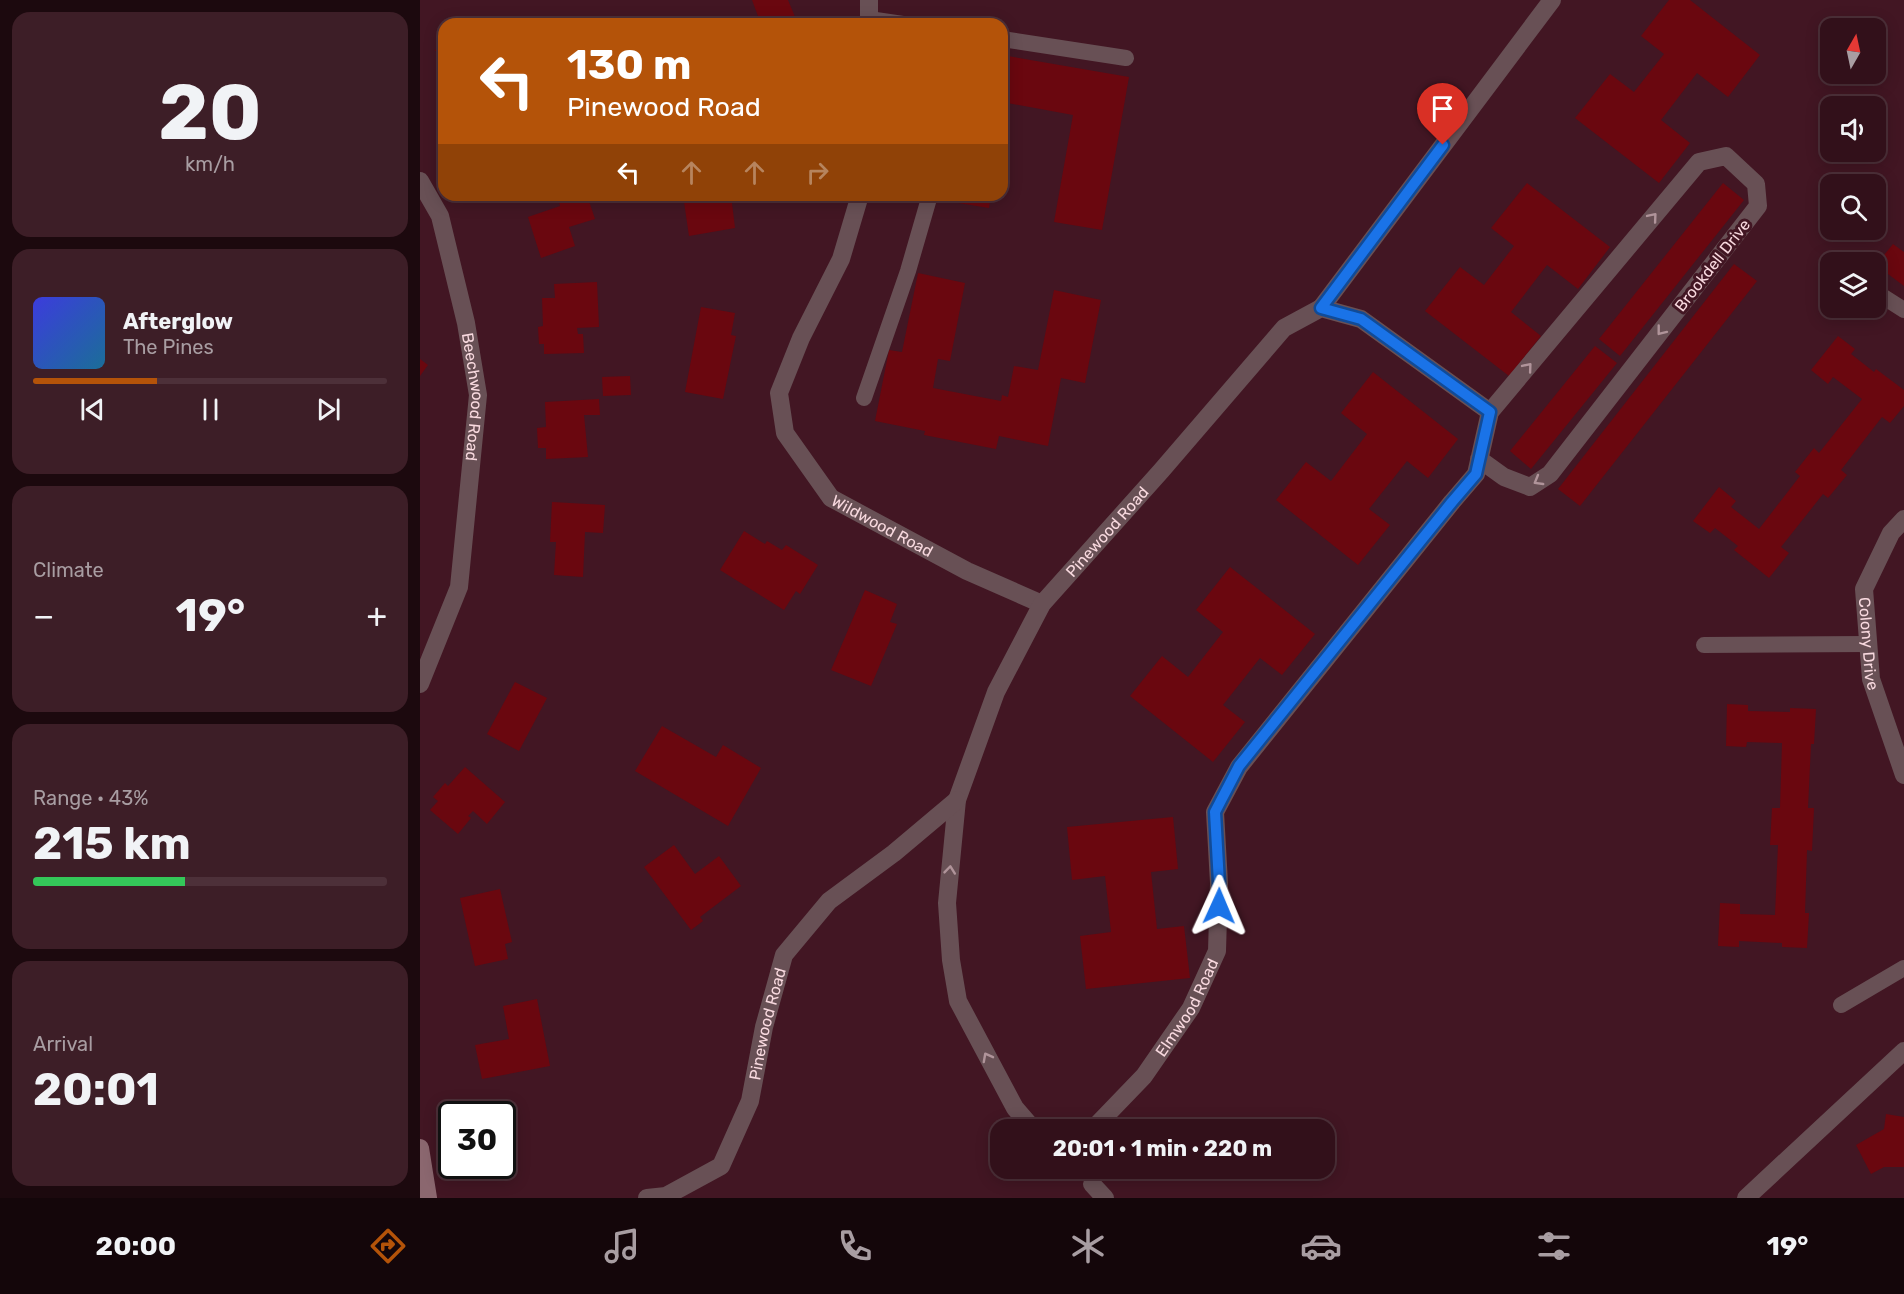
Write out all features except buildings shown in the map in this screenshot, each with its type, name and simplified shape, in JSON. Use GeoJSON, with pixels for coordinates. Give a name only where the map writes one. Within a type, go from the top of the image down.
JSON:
{"type":"FeatureCollection","features":[{"type":"Feature","properties":{"kind":"main road"},"geometry":{"type":"LineString","coordinates":[[420,1148],[428,1198]]}},
{"type":"Feature","properties":{"kind":"street"},"geometry":{"type":"LineString","coordinates":[[869,0],[869,18]]}},
{"type":"Feature","properties":{"kind":"street","name":"Pinewood Road"},"geometry":{"type":"LineString","coordinates":[[1024,1119],[1015,1108],[958,1001],[951,960],[947,903],[957,800],[996,692],[1042,604],[1284,328],[1321,308],[1552,0]]}},
{"type":"Feature","properties":{"kind":"street","name":"Brookdell Drive"},"geometry":{"type":"LineString","coordinates":[[1479,459],[1504,477],[1530,487],[1550,474],[1758,206],[1756,184],[1726,156],[1699,162],[1490,412]]}},
{"type":"Feature","properties":{"kind":"street","name":"Beechwood Road"},"geometry":{"type":"LineString","coordinates":[[420,181],[440,216],[466,323],[478,395],[459,587],[420,684]]}},
{"type":"Feature","properties":{"kind":"street","name":"Wildwood Road"},"geometry":{"type":"LineString","coordinates":[[858,201],[841,259],[801,338],[779,393],[785,434],[831,498],[967,571],[1042,604]]}},
{"type":"Feature","properties":{"kind":"street"},"geometry":{"type":"LineString","coordinates":[[1321,308],[1361,319],[1490,412]]}},
{"type":"Feature","properties":{"kind":"street","name":"Elmwood Road"},"geometry":{"type":"LineString","coordinates":[[1103,1119],[1144,1076],[1191,1008],[1217,951],[1219,883],[1215,812],[1239,766],[1476,474],[1490,412]]}},
{"type":"Feature","properties":{"kind":"street","name":"Colony Drive"},"geometry":{"type":"LineString","coordinates":[[1904,519],[1891,533],[1864,589],[1871,679],[1904,774]]}},
{"type":"Feature","properties":{"kind":"street","name":"Pinewood Road"},"geometry":{"type":"LineString","coordinates":[[647,1198],[666,1196],[721,1166],[750,1101],[764,1027],[784,955],[829,901],[894,853],[957,800]]}},
{"type":"Feature","properties":{"kind":"street"},"geometry":{"type":"LineString","coordinates":[[1746,1198],[1904,1051]]}},
{"type":"Feature","properties":{"kind":"street"},"geometry":{"type":"LineString","coordinates":[[1092,1184],[1105,1198]]}},
{"type":"Feature","properties":{"kind":"lane"},"geometry":{"type":"LineString","coordinates":[[1008,40],[1126,58]]}},
{"type":"Feature","properties":{"kind":"lane"},"geometry":{"type":"LineString","coordinates":[[864,398],[908,271],[928,201]]}},
{"type":"Feature","properties":{"kind":"lane"},"geometry":{"type":"LineString","coordinates":[[1886,299],[1904,310]]}},
{"type":"Feature","properties":{"kind":"lane"},"geometry":{"type":"LineString","coordinates":[[1704,645],[1868,644]]}},
{"type":"Feature","properties":{"kind":"lane"},"geometry":{"type":"LineString","coordinates":[[1841,1005],[1904,968]]}},
{"type":"Feature","properties":{"kind":"route"},"geometry":{"type":"LineString","coordinates":[[1219,906],[1215,812],[1239,766],[1476,474],[1490,412],[1361,319],[1321,308],[1443,145]]}}]}
